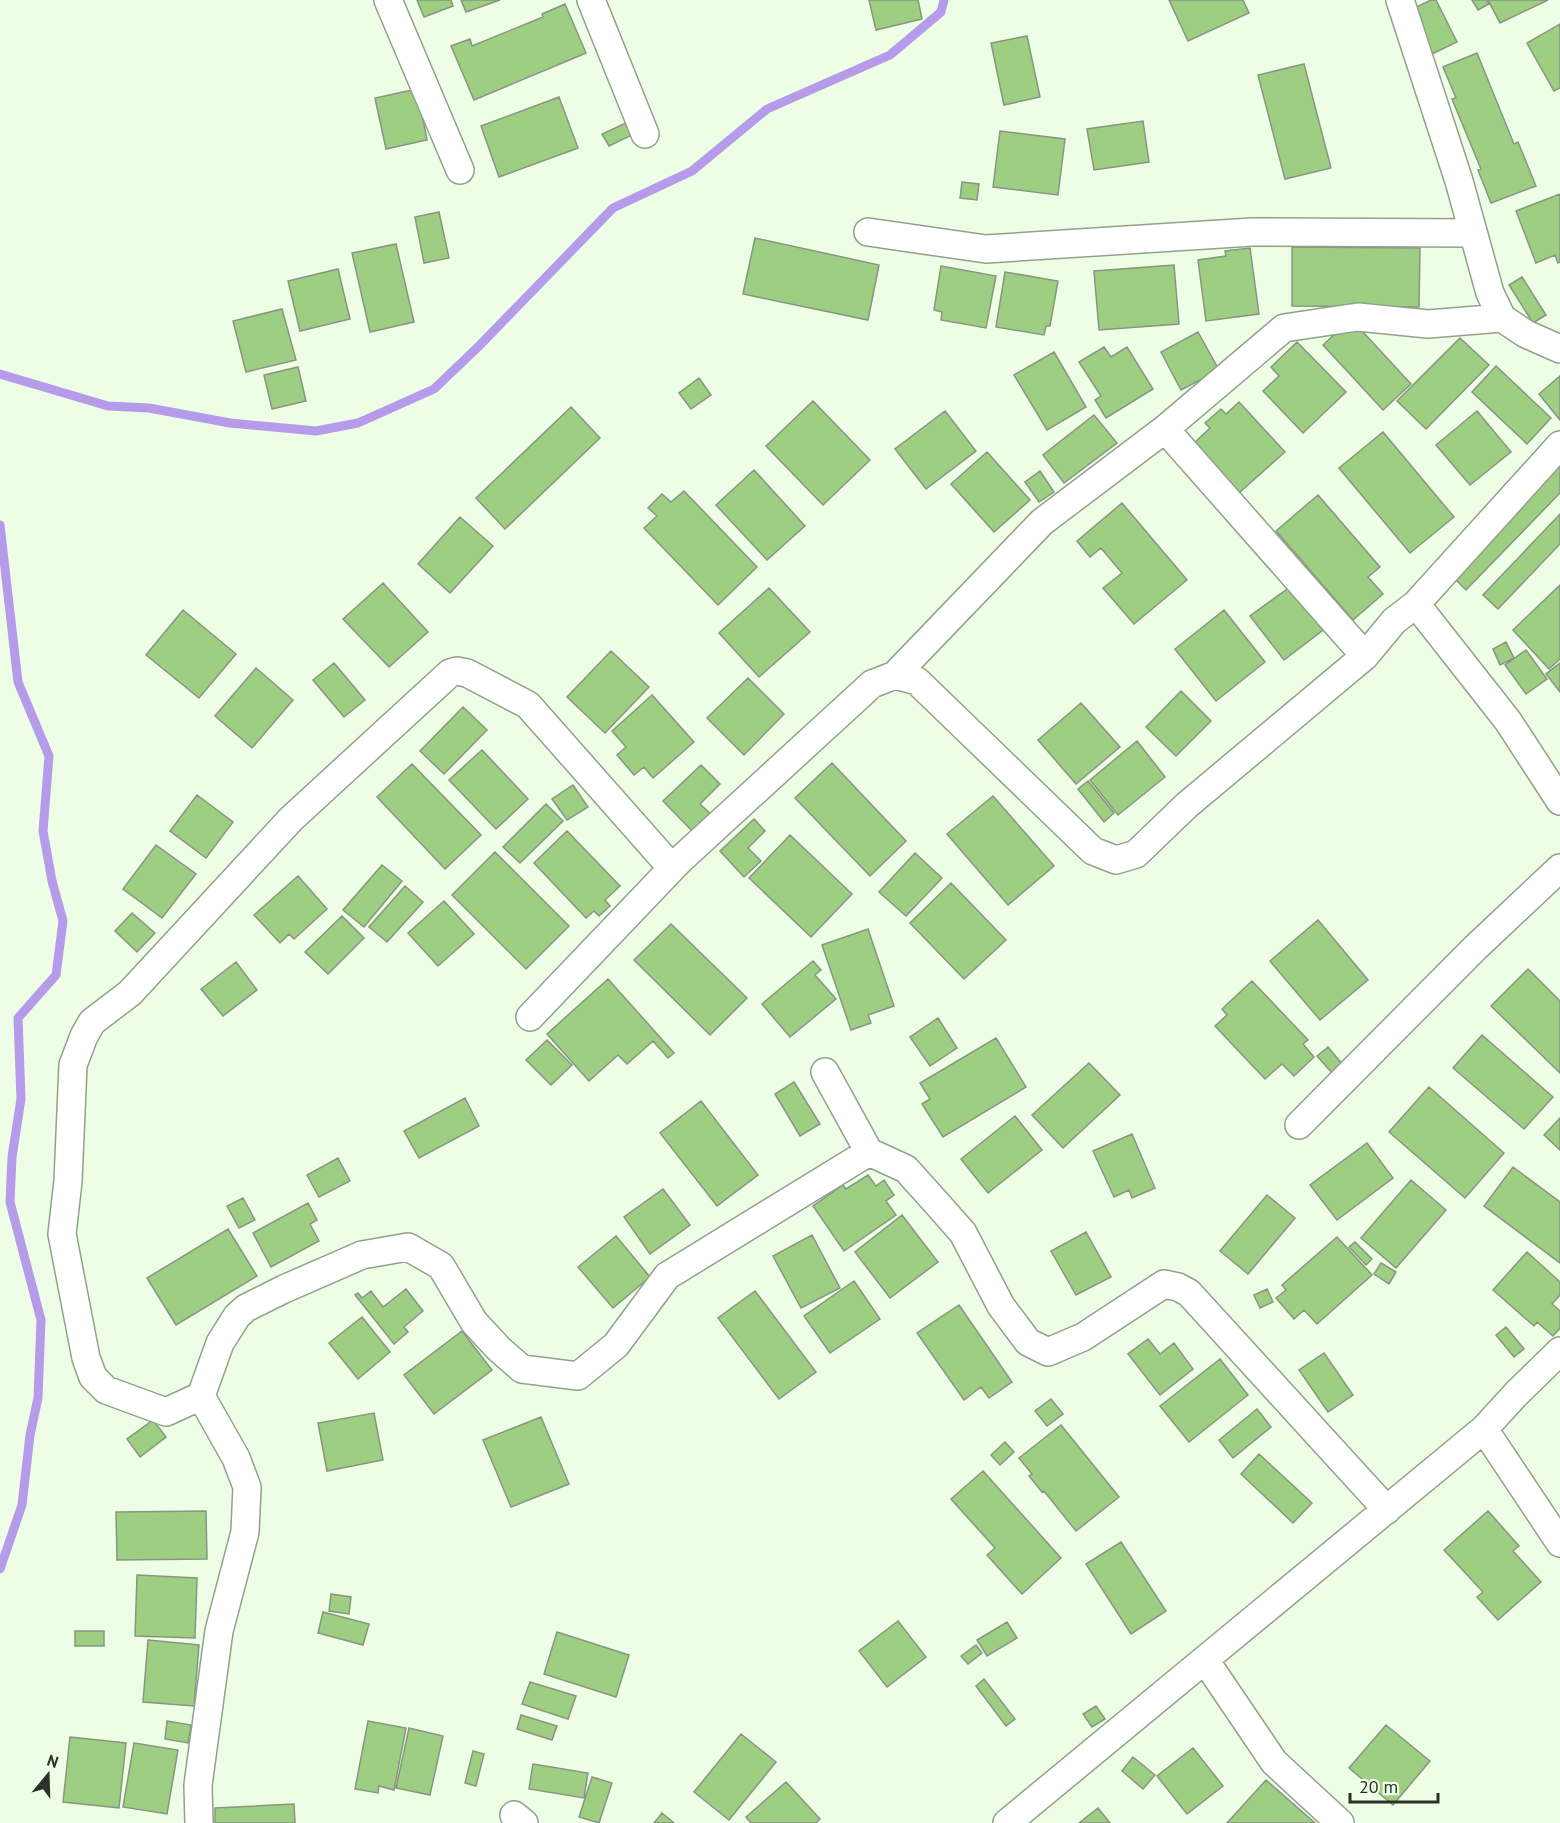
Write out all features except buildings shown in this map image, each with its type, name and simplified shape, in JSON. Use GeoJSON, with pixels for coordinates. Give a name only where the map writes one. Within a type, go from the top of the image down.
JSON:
{"type":"FeatureCollection","features":[{"type":"Feature","properties":{"kind":"street"},"geometry":{"type":"LineString","coordinates":[[388,0],[460,170]]}},
{"type":"Feature","properties":{"kind":"street"},"geometry":{"type":"LineString","coordinates":[[591,0],[645,134]]}},
{"type":"Feature","properties":{"kind":"street"},"geometry":{"type":"LineString","coordinates":[[1400,0],[1459,182],[1490,293],[1502,318],[1526,334],[1560,349]]}},
{"type":"Feature","properties":{"kind":"street"},"geometry":{"type":"LineString","coordinates":[[868,232],[986,249],[1252,232],[1473,233]]}},
{"type":"Feature","properties":{"kind":"street"},"geometry":{"type":"LineString","coordinates":[[530,1017],[672,868],[873,684],[895,675],[1042,522],[1165,429],[1284,328],[1358,317],[1428,324],[1502,318]]}},
{"type":"Feature","properties":{"kind":"street"},"geometry":{"type":"LineString","coordinates":[[1165,429],[1365,657]]}},
{"type":"Feature","properties":{"kind":"street"},"geometry":{"type":"LineString","coordinates":[[895,675],[917,681],[1094,851],[1116,860],[1136,854],[1187,805],[1365,657],[1394,621],[1416,604],[1560,445]]}},
{"type":"Feature","properties":{"kind":"street"},"geometry":{"type":"LineString","coordinates":[[1416,604],[1508,721],[1560,801]]}},
{"type":"Feature","properties":{"kind":"street"},"geometry":{"type":"LineString","coordinates":[[672,868],[528,705],[466,673],[457,671],[450,673],[291,819],[130,993],[92,1022],[84,1036],[73,1065],[68,1181],[62,1234],[86,1358],[93,1377],[106,1390],[166,1412],[201,1396],[220,1343],[237,1316],[246,1308],[362,1255],[408,1247],[441,1266],[474,1322],[522,1369],[578,1376],[616,1345],[667,1276],[869,1152]]}},
{"type":"Feature","properties":{"kind":"street"},"geometry":{"type":"LineString","coordinates":[[1299,1125],[1475,948],[1560,868]]}},
{"type":"Feature","properties":{"kind":"street"},"geometry":{"type":"LineString","coordinates":[[825,1071],[869,1152],[906,1169],[963,1233],[1000,1306],[1028,1342],[1048,1352],[1083,1337],[1164,1284],[1178,1287],[1189,1293],[1386,1510]]}},
{"type":"Feature","properties":{"kind":"street"},"geometry":{"type":"LineString","coordinates":[[1007,1823],[1484,1429],[1560,1351]]}},
{"type":"Feature","properties":{"kind":"street"},"geometry":{"type":"LineString","coordinates":[[199,1823],[198,1785],[219,1631],[244,1532],[248,1487],[236,1458],[201,1396]]}},
{"type":"Feature","properties":{"kind":"street"},"geometry":{"type":"LineString","coordinates":[[1484,1429],[1560,1543]]}},
{"type":"Feature","properties":{"kind":"street"},"geometry":{"type":"LineString","coordinates":[[1205,1660],[1274,1762],[1340,1823]]}},
{"type":"Feature","properties":{"kind":"waterway"},"geometry":{"type":"LineString","coordinates":[[0,374],[108,406],[149,408],[230,423],[316,431],[358,423],[434,389],[613,208],[692,171],[767,109],[890,55],[941,12],[944,0]]}},
{"type":"Feature","properties":{"kind":"waterway"},"geometry":{"type":"LineString","coordinates":[[0,525],[18,682],[49,756],[43,831],[52,881],[63,921],[56,975],[18,1018],[21,1099],[12,1157],[10,1202],[41,1320],[38,1398],[30,1435],[22,1505],[0,1569]]}}]}
